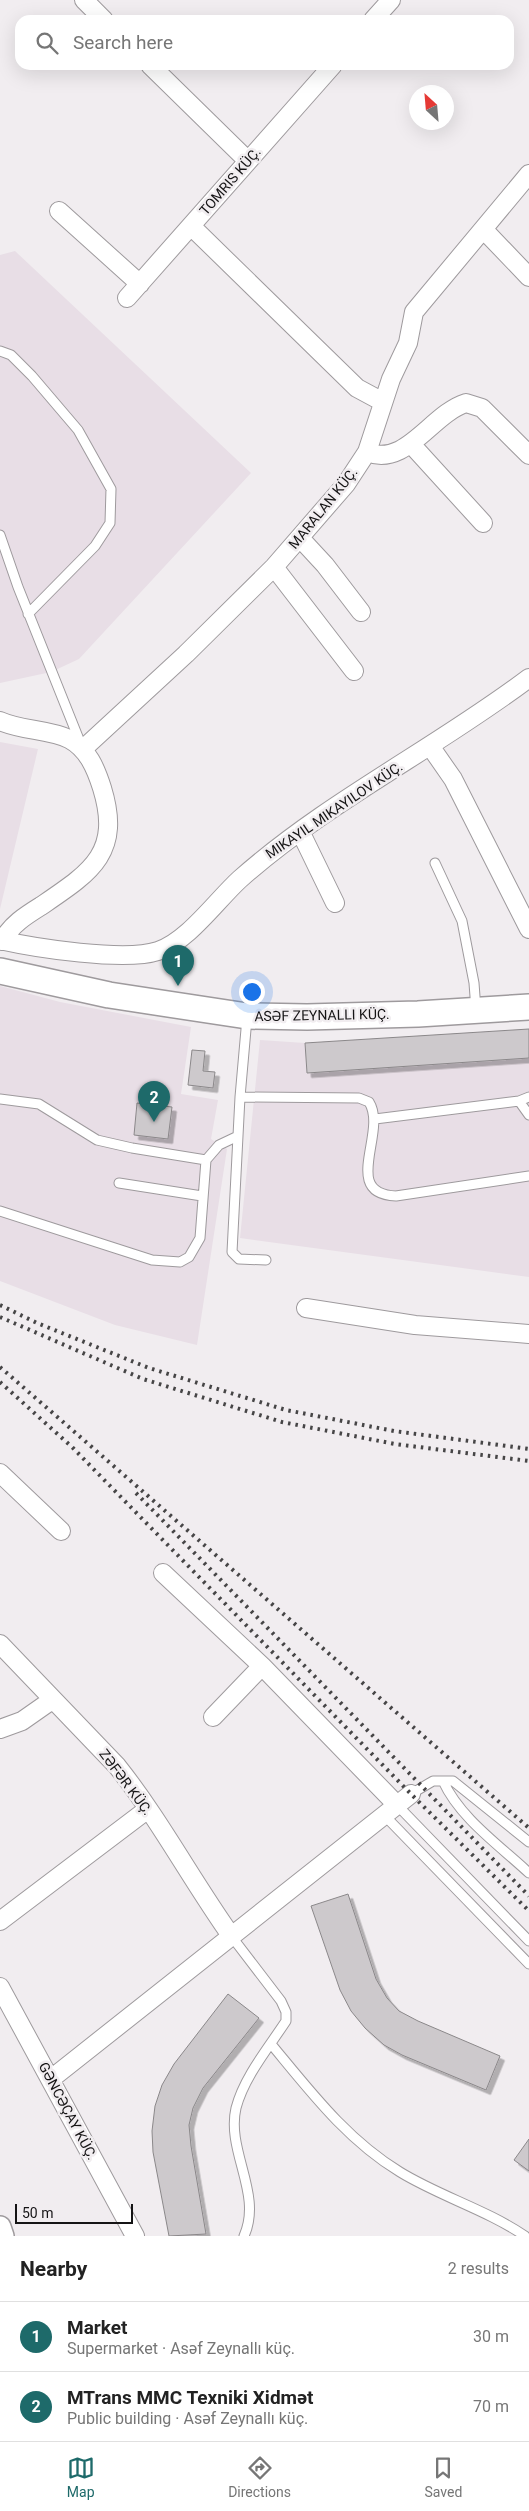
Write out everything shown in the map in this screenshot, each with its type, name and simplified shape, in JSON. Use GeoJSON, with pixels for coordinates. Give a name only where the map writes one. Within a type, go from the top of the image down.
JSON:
{"type":"FeatureCollection","features":[{"type":"Feature","properties":{"kind":"main road"},"geometry":{"type":"LineString","coordinates":[[0,971],[110,995],[247,1016],[307,1017],[529,1007]]}},
{"type":"Feature","properties":{"kind":"street"},"geometry":{"type":"LineString","coordinates":[[84,0],[99,15]]}},
{"type":"Feature","properties":{"kind":"street"},"geometry":{"type":"LineString","coordinates":[[378,15],[391,0]]}},
{"type":"Feature","properties":{"kind":"street"},"geometry":{"type":"LineString","coordinates":[[155,70],[248,161]]}},
{"type":"Feature","properties":{"kind":"street","name":"TOMRIS KÜÇ."},"geometry":{"type":"LineString","coordinates":[[127,298],[329,70]]}},
{"type":"Feature","properties":{"kind":"street","name":"MARALAN KÜÇ."},"geometry":{"type":"LineString","coordinates":[[83,749],[186,654],[274,567],[346,484],[367,452],[391,379],[408,343],[414,312],[529,174]]}},
{"type":"Feature","properties":{"kind":"street"},"geometry":{"type":"LineString","coordinates":[[60,211],[140,284]]}},
{"type":"Feature","properties":{"kind":"street"},"geometry":{"type":"LineString","coordinates":[[191,226],[357,388],[384,402]]}},
{"type":"Feature","properties":{"kind":"street"},"geometry":{"type":"LineString","coordinates":[[484,230],[529,277]]}},
{"type":"Feature","properties":{"kind":"street"},"geometry":{"type":"LineString","coordinates":[[367,452],[380,457],[411,444],[444,415],[457,406],[466,403],[482,408],[529,455]]}},
{"type":"Feature","properties":{"kind":"street"},"geometry":{"type":"LineString","coordinates":[[411,444],[483,523]]}},
{"type":"Feature","properties":{"kind":"street"},"geometry":{"type":"LineString","coordinates":[[300,538],[325,565],[361,612]]}},
{"type":"Feature","properties":{"kind":"street"},"geometry":{"type":"LineString","coordinates":[[274,567],[354,671]]}},
{"type":"Feature","properties":{"kind":"street"},"geometry":{"type":"LineString","coordinates":[[0,721],[21,729],[58,735],[70,740],[83,749],[99,779],[108,807],[110,828],[107,844],[94,862],[71,886],[17,921],[1,941],[42,948],[109,954],[144,954],[158,951],[184,935],[250,870],[300,831],[430,746],[529,678]]}},
{"type":"Feature","properties":{"kind":"street"},"geometry":{"type":"LineString","coordinates":[[430,746],[453,779],[529,929]]}},
{"type":"Feature","properties":{"kind":"street"},"geometry":{"type":"LineString","coordinates":[[300,831],[335,903]]}},
{"type":"Feature","properties":{"kind":"street"},"geometry":{"type":"LineString","coordinates":[[306,1308],[415,1325],[529,1334]]}},
{"type":"Feature","properties":{"kind":"street"},"geometry":{"type":"LineString","coordinates":[[0,1473],[61,1531]]}},
{"type":"Feature","properties":{"kind":"street"},"geometry":{"type":"LineString","coordinates":[[51,2079],[398,1805],[262,1666],[163,1573]]}},
{"type":"Feature","properties":{"kind":"street","name":"ZƏFƏR KÜÇ."},"geometry":{"type":"LineString","coordinates":[[0,1644],[52,1700],[92,1737],[117,1766],[148,1809],[197,1887],[232,1937]]}},
{"type":"Feature","properties":{"kind":"street"},"geometry":{"type":"LineString","coordinates":[[214,1717],[262,1666]]}},
{"type":"Feature","properties":{"kind":"street"},"geometry":{"type":"LineString","coordinates":[[0,1729],[22,1721],[52,1700]]}},
{"type":"Feature","properties":{"kind":"street"},"geometry":{"type":"LineString","coordinates":[[0,1921],[148,1809]]}},
{"type":"Feature","properties":{"kind":"street","name":"GƏNCƏÇAY KÜÇ."},"geometry":{"type":"LineString","coordinates":[[0,1987],[136,2236]]}},
{"type":"Feature","properties":{"kind":"street"},"geometry":{"type":"LineString","coordinates":[[0,2227],[3,2236]]}},
{"type":"Feature","properties":{"kind":"lane"},"geometry":{"type":"LineString","coordinates":[[0,351],[11,355],[32,376],[78,430],[111,489],[110,524],[95,546],[28,614]]}},
{"type":"Feature","properties":{"kind":"lane"},"geometry":{"type":"LineString","coordinates":[[0,534],[28,614],[83,749]]}},
{"type":"Feature","properties":{"kind":"lane"},"geometry":{"type":"LineString","coordinates":[[435,863],[462,921],[474,983],[476,1010]]}},
{"type":"Feature","properties":{"kind":"lane"},"geometry":{"type":"LineString","coordinates":[[247,1016],[240,1097],[232,1252],[239,1259],[266,1260]]}},
{"type":"Feature","properties":{"kind":"lane"},"geometry":{"type":"LineString","coordinates":[[240,1097],[359,1098],[369,1102],[374,1110],[375,1119],[366,1173],[369,1184],[383,1196],[396,1196],[529,1176]]}},
{"type":"Feature","properties":{"kind":"lane"},"geometry":{"type":"LineString","coordinates":[[0,1098],[39,1104],[97,1140],[132,1148],[206,1160]]}},
{"type":"Feature","properties":{"kind":"lane"},"geometry":{"type":"LineString","coordinates":[[375,1119],[529,1098]]}},
{"type":"Feature","properties":{"kind":"lane"},"geometry":{"type":"LineString","coordinates":[[518,1101],[529,1115]]}},
{"type":"Feature","properties":{"kind":"lane"},"geometry":{"type":"LineString","coordinates":[[0,1211],[152,1260],[180,1262],[189,1256],[200,1238],[206,1160],[219,1146],[238,1136]]}},
{"type":"Feature","properties":{"kind":"lane"},"geometry":{"type":"LineString","coordinates":[[119,1183],[202,1196]]}},
{"type":"Feature","properties":{"kind":"lane"},"geometry":{"type":"LineString","coordinates":[[443,1780],[453,1799],[463,1811],[529,1873]]}},
{"type":"Feature","properties":{"kind":"lane"},"geometry":{"type":"LineString","coordinates":[[398,1805],[434,1781],[453,1781],[529,1842]]}},
{"type":"Feature","properties":{"kind":"lane"},"geometry":{"type":"LineString","coordinates":[[398,1805],[529,1942]]}},
{"type":"Feature","properties":{"kind":"lane"},"geometry":{"type":"LineString","coordinates":[[398,1805],[529,1964]]}},
{"type":"Feature","properties":{"kind":"lane"},"geometry":{"type":"LineString","coordinates":[[232,1937],[281,2001],[286,2012],[286,2021],[246,2084],[236,2108],[235,2136],[250,2202],[249,2226],[244,2236]]}},
{"type":"Feature","properties":{"kind":"lane"},"geometry":{"type":"LineString","coordinates":[[271,2044],[335,2119],[378,2156],[400,2172],[525,2236]]}},
{"type":"Feature","properties":{"kind":"shaded area"},"geometry":{"type":"Polygon","coordinates":[[[15,251],[251,473],[79,659],[51,672],[0,683],[0,255],[15,251]]]}},
{"type":"Feature","properties":{"kind":"shaded area"},"geometry":{"type":"Polygon","coordinates":[[[0,742],[38,749],[0,909],[0,742]]]}},
{"type":"Feature","properties":{"kind":"shaded area"},"geometry":{"type":"Polygon","coordinates":[[[0,986],[60,1002],[191,1027],[181,1094],[218,1100],[211,1139],[227,1149],[197,1345],[115,1325],[0,1281],[0,986]]]}},
{"type":"Feature","properties":{"kind":"shaded area"},"geometry":{"type":"Polygon","coordinates":[[[260,1040],[305,1043],[307,1073],[529,1058],[529,1277],[240,1238],[260,1040]]]}},
{"type":"Feature","properties":{"kind":"building"},"geometry":{"type":"Polygon","coordinates":[[[529,1029],[529,1058],[307,1073],[305,1043],[529,1029]]]}},
{"type":"Feature","properties":{"kind":"building"},"geometry":{"type":"Polygon","coordinates":[[[192,1050],[205,1051],[203,1071],[215,1072],[213,1088],[188,1085],[192,1050]]]}},
{"type":"Feature","properties":{"kind":"building"},"geometry":{"type":"Polygon","coordinates":[[[137,1103],[172,1107],[168,1139],[134,1135],[137,1103]]]}},
{"type":"Feature","properties":{"kind":"building"},"geometry":{"type":"Polygon","coordinates":[[[348,1894],[376,1979],[387,1998],[399,2011],[500,2056],[486,2090],[402,2055],[384,2045],[365,2028],[351,2011],[340,1990],[311,1906],[348,1894]]]}},
{"type":"Feature","properties":{"kind":"building"},"geometry":{"type":"Polygon","coordinates":[[[228,1994],[259,2018],[203,2088],[193,2108],[189,2125],[191,2146],[206,2234],[169,2236],[153,2152],[152,2131],[155,2106],[162,2085],[174,2064],[228,1994]]]}},
{"type":"Feature","properties":{"kind":"building"},"geometry":{"type":"Polygon","coordinates":[[[529,2139],[529,2171],[514,2160],[529,2139]]]}},
{"type":"Feature","properties":{"kind":"railway"},"geometry":{"type":"LineString","coordinates":[[0,1305],[37,1323],[149,1368],[286,1410],[394,1431],[529,1449]]}},
{"type":"Feature","properties":{"kind":"railway"},"geometry":{"type":"LineString","coordinates":[[0,1317],[143,1379],[282,1422],[395,1444],[529,1461]]}},
{"type":"Feature","properties":{"kind":"railway"},"geometry":{"type":"LineString","coordinates":[[0,1367],[529,1828]]}},
{"type":"Feature","properties":{"kind":"railway"},"geometry":{"type":"LineString","coordinates":[[0,1382],[73,1448],[411,1794],[529,1911]]}},
{"type":"Feature","properties":{"kind":"railway"},"geometry":{"type":"LineString","coordinates":[[136,1493],[529,1896]]}},
{"type":"Feature","properties":{"kind":"place","name":"Market"},"geometry":{"type":"Point","coordinates":[178,986]}},
{"type":"Feature","properties":{"kind":"place","name":"MTrans MMC Texniki Xidmət"},"geometry":{"type":"Point","coordinates":[154,1122]}}]}
